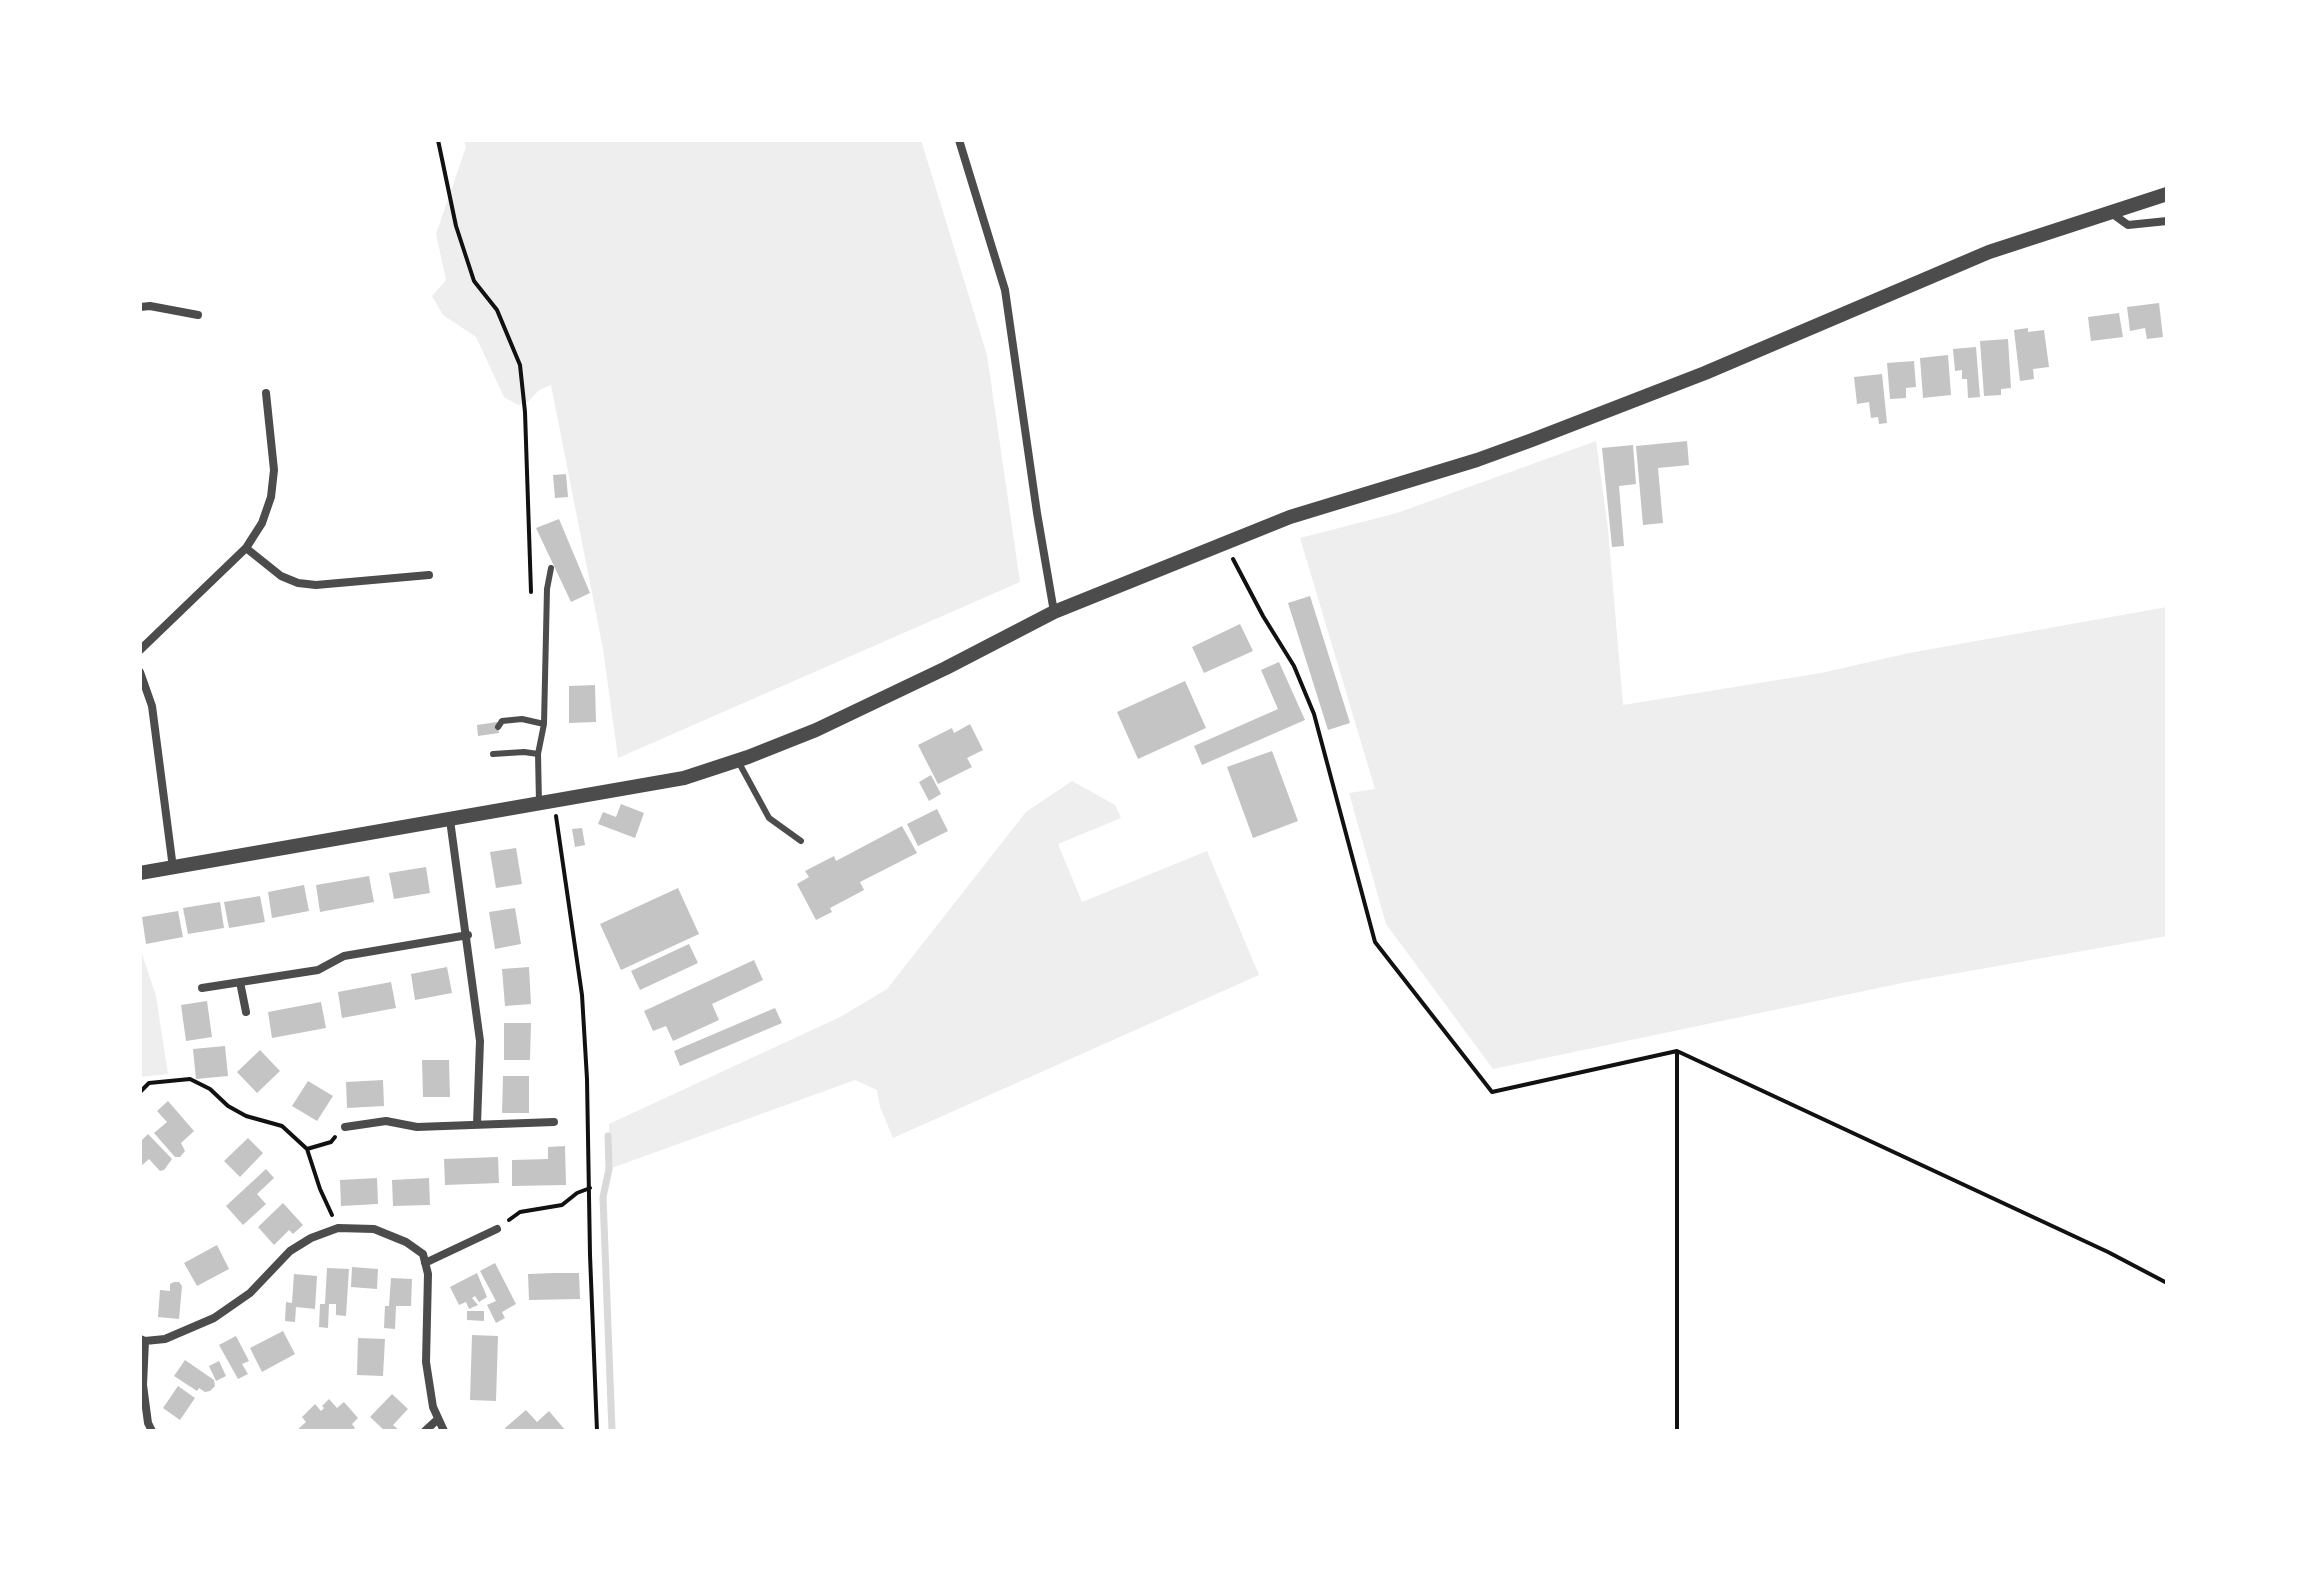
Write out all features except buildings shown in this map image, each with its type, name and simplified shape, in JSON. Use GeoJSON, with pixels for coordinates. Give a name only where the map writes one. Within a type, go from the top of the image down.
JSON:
{"type":"FeatureCollection","features":[{"type":"Feature","properties":{"kind":"street"},"geometry":{"type":"LineString","coordinates":[[959,140],[1005,290],[1054,612]]}},
{"type":"Feature","properties":{"kind":"street"},"geometry":{"type":"LineString","coordinates":[[140,873],[684,778],[738,761],[816,730],[1054,612],[1290,517],[1477,460],[1596,416],[1989,252],[2167,194]]}},
{"type":"Feature","properties":{"kind":"street"},"geometry":{"type":"LineString","coordinates":[[2109,212],[2128,225],[2167,221]]}},
{"type":"Feature","properties":{"kind":"street"},"geometry":{"type":"LineString","coordinates":[[140,307],[198,315]]}},
{"type":"Feature","properties":{"kind":"street"},"geometry":{"type":"LineString","coordinates":[[140,650],[246,548],[262,523],[271,497],[274,470],[266,393]]}},
{"type":"Feature","properties":{"kind":"street"},"geometry":{"type":"LineString","coordinates":[[246,548],[281,576],[298,583],[316,585],[429,575]]}},
{"type":"Feature","properties":{"kind":"street"},"geometry":{"type":"LineString","coordinates":[[140,672],[152,706],[173,868]]}},
{"type":"Feature","properties":{"kind":"street"},"geometry":{"type":"LineString","coordinates":[[450,820],[480,1041],[477,1124]]}},
{"type":"Feature","properties":{"kind":"street"},"geometry":{"type":"LineString","coordinates":[[202,988],[318,970],[344,956],[468,935]]}},
{"type":"Feature","properties":{"kind":"street"},"geometry":{"type":"LineString","coordinates":[[240,982],[246,1012]]}},
{"type":"Feature","properties":{"kind":"street"},"geometry":{"type":"LineString","coordinates":[[345,1127],[386,1121],[417,1127],[554,1122]]}},
{"type":"Feature","properties":{"kind":"street"},"geometry":{"type":"LineString","coordinates":[[152,1431],[143,1385],[143,1340],[165,1339],[214,1318],[250,1293],[290,1251],[311,1238],[338,1228],[374,1229],[406,1242],[423,1254],[428,1274],[426,1362],[433,1407],[444,1431]]}},
{"type":"Feature","properties":{"kind":"street"},"geometry":{"type":"LineString","coordinates":[[425,1263],[497,1229]]}},
{"type":"Feature","properties":{"kind":"street"},"geometry":{"type":"LineString","coordinates":[[425,1431],[438,1419]]}},
{"type":"Feature","properties":{"kind":"lane"},"geometry":{"type":"LineString","coordinates":[[539,803],[538,754],[544,724],[545,613],[551,568]]}},
{"type":"Feature","properties":{"kind":"lane"},"geometry":{"type":"LineString","coordinates":[[498,727],[502,721],[522,719],[544,724]]}},
{"type":"Feature","properties":{"kind":"lane"},"geometry":{"type":"LineString","coordinates":[[493,754],[538,754]]}},
{"type":"Feature","properties":{"kind":"lane"},"geometry":{"type":"LineString","coordinates":[[738,761],[769,818],[801,841]]}},
{"type":"Feature","properties":{"kind":"path"},"geometry":{"type":"LineString","coordinates":[[438,140],[456,226],[474,281],[497,310],[520,365],[525,412],[531,593]]}},
{"type":"Feature","properties":{"kind":"path"},"geometry":{"type":"LineString","coordinates":[[1226,545],[1240,576],[1294,666],[1314,714],[1375,942],[1492,1092],[1677,1051],[2108,1252],[2167,1283]]}},
{"type":"Feature","properties":{"kind":"path"},"geometry":{"type":"LineString","coordinates":[[539,803],[543,814],[556,814],[576,949],[587,1079],[597,1431]]}},
{"type":"Feature","properties":{"kind":"path"},"geometry":{"type":"LineString","coordinates":[[1677,1051],[1677,1431]]}},
{"type":"Feature","properties":{"kind":"path"},"geometry":{"type":"LineString","coordinates":[[140,1092],[149,1083],[190,1079],[210,1089],[228,1106],[246,1116],[282,1126],[307,1149],[320,1189],[338,1228]]}},
{"type":"Feature","properties":{"kind":"path"},"geometry":{"type":"LineString","coordinates":[[307,1149],[331,1142],[345,1127]]}},
{"type":"Feature","properties":{"kind":"path"},"geometry":{"type":"LineString","coordinates":[[497,1229],[520,1212],[562,1205],[577,1193],[590,1188]]}},
{"type":"Feature","properties":{"kind":"shaded area"},"geometry":{"type":"Polygon","coordinates":[[[464,140],[921,140],[987,355],[1020,582],[618,758],[603,649],[551,385],[539,390],[528,402],[518,405],[504,397],[476,337],[443,315],[432,296],[446,280],[436,234],[466,147],[464,140]]]}},
{"type":"Feature","properties":{"kind":"shaded area"},"geometry":{"type":"Polygon","coordinates":[[[1596,441],[1608,529],[1623,705],[1821,673],[1909,653],[2167,607],[2167,936],[1907,982],[1493,1069],[1386,924],[1349,793],[1375,789],[1300,538],[1397,513],[1596,441]]]}},
{"type":"Feature","properties":{"kind":"shaded area"},"geometry":{"type":"Polygon","coordinates":[[[1072,781],[1115,805],[1121,818],[1058,844],[1082,902],[1207,851],[1259,975],[893,1138],[880,1107],[877,1090],[855,1080],[609,1169],[609,1124],[840,1017],[887,989],[1026,812],[1072,781]]]}},
{"type":"Feature","properties":{"kind":"shaded area"},"geometry":{"type":"Polygon","coordinates":[[[140,948],[156,996],[168,1074],[140,1077],[140,948]]]}},
{"type":"Feature","properties":{"kind":"waterway"},"geometry":{"type":"LineString","coordinates":[[608,1136],[609,1169],[603,1197],[612,1431]]}}]}
